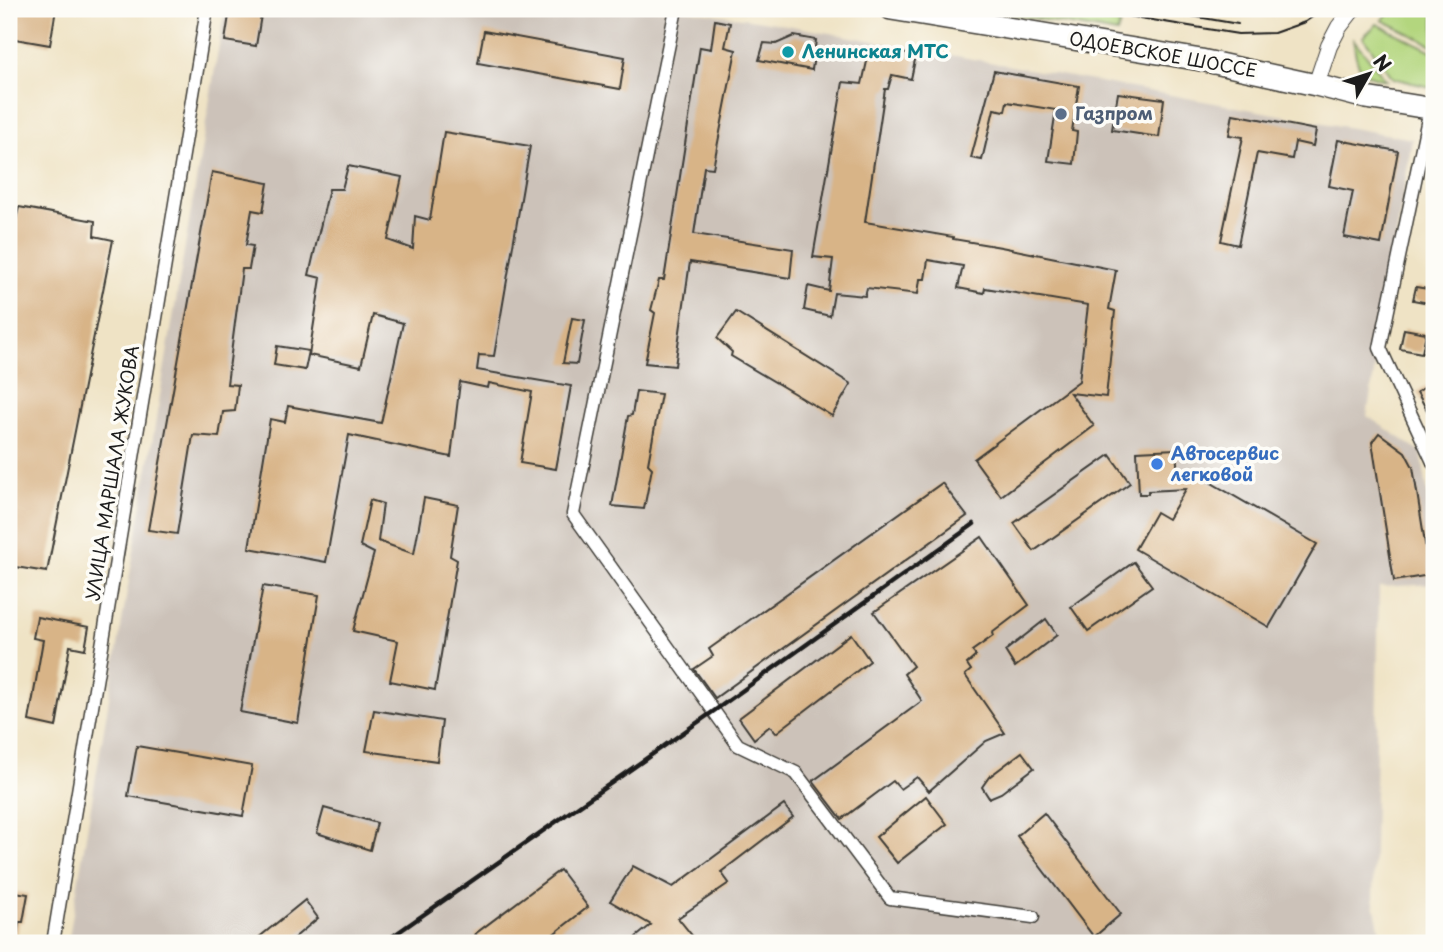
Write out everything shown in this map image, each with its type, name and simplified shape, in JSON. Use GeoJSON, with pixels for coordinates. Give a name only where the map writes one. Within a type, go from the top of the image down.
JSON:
{"type":"FeatureCollection","features":[{"type":"Feature","properties":{"kind":"main road","name":"ОДОЕВСКОЕ ШОССЕ"},"geometry":{"type":"LineString","coordinates":[[891,9],[1201,60],[1366,98],[1432,109]]}},
{"type":"Feature","properties":{"kind":"street","name":"УЛИЦА МАРШАЛА ЖУКОВА"},"geometry":{"type":"LineString","coordinates":[[53,943],[207,9]]}},
{"type":"Feature","properties":{"kind":"street"},"geometry":{"type":"LineString","coordinates":[[676,9],[573,514],[738,745],[796,773],[890,898],[1033,917]]}},
{"type":"Feature","properties":{"kind":"street"},"geometry":{"type":"LineString","coordinates":[[1316,85],[1329,46],[1353,9]]}},
{"type":"Feature","properties":{"kind":"street"},"geometry":{"type":"LineString","coordinates":[[1432,109],[1380,348],[1434,464]]}},
{"type":"Feature","properties":{"kind":"shaded area"},"geometry":{"type":"Polygon","coordinates":[[[225,9],[680,9],[769,22],[1412,139],[1367,416],[1421,452],[1434,533],[1434,584],[1379,587],[1373,898],[1382,943],[68,943],[225,9]]]}},
{"type":"Feature","properties":{"kind":"green space"},"geometry":{"type":"Polygon","coordinates":[[[981,9],[1038,9],[1120,23],[1117,33],[981,9]]]}},
{"type":"Feature","properties":{"kind":"green space"},"geometry":{"type":"Polygon","coordinates":[[[1392,9],[1434,9],[1434,46],[1382,20],[1392,9]]]}},
{"type":"Feature","properties":{"kind":"green space"},"geometry":{"type":"Polygon","coordinates":[[[1377,24],[1434,52],[1434,88],[1393,78],[1363,37],[1377,24]]]}},
{"type":"Feature","properties":{"kind":"green space"},"geometry":{"type":"Polygon","coordinates":[[[1354,40],[1386,80],[1370,76],[1361,68],[1354,40]]]}},
{"type":"Feature","properties":{"kind":"building"},"geometry":{"type":"Polygon","coordinates":[[[11,9],[56,9],[50,45],[9,38],[11,9]]]}},
{"type":"Feature","properties":{"kind":"building"},"geometry":{"type":"Polygon","coordinates":[[[230,9],[262,9],[256,46],[225,41],[230,9]]]}},
{"type":"Feature","properties":{"kind":"building"},"geometry":{"type":"Polygon","coordinates":[[[715,20],[730,23],[725,47],[736,50],[713,168],[704,167],[694,234],[793,249],[790,278],[690,262],[675,366],[645,363],[655,313],[651,310],[659,280],[664,280],[700,47],[711,49],[715,20]]]}},
{"type":"Feature","properties":{"kind":"building"},"geometry":{"type":"Polygon","coordinates":[[[484,31],[625,57],[620,89],[478,63],[484,31]]]}},
{"type":"Feature","properties":{"kind":"building","name":"Ленинская МТС"},"geometry":{"type":"Polygon","coordinates":[[[794,36],[816,40],[812,70],[759,60],[764,43],[776,44],[794,36]]]}},
{"type":"Feature","properties":{"kind":"building"},"geometry":{"type":"Polygon","coordinates":[[[870,48],[916,55],[911,79],[892,75],[888,89],[885,89],[865,222],[1116,270],[1109,309],[1115,311],[1106,397],[1070,393],[1094,426],[1001,496],[974,459],[1079,381],[1088,305],[985,288],[984,293],[958,288],[963,266],[928,260],[925,279],[920,279],[918,294],[867,288],[865,296],[834,293],[830,316],[804,310],[808,286],[829,291],[833,259],[813,257],[843,82],[862,84],[870,48]]]}},
{"type":"Feature","properties":{"kind":"building"},"geometry":{"type":"Polygon","coordinates":[[[994,71],[1079,86],[1072,131],[1077,132],[1074,164],[1048,161],[1056,110],[1007,102],[1005,111],[994,109],[982,160],[971,158],[994,71]]]}},
{"type":"Feature","properties":{"kind":"building"},"geometry":{"type":"Polygon","coordinates":[[[1118,93],[1164,99],[1159,137],[1112,130],[1118,93]]]}},
{"type":"Feature","properties":{"kind":"building"},"geometry":{"type":"Polygon","coordinates":[[[1233,114],[1316,130],[1313,146],[1295,142],[1292,159],[1257,153],[1238,245],[1221,241],[1243,137],[1229,135],[1233,114]]]}},
{"type":"Feature","properties":{"kind":"building"},"geometry":{"type":"Polygon","coordinates":[[[444,132],[530,146],[494,356],[479,355],[477,370],[571,386],[556,469],[520,463],[532,392],[489,383],[488,388],[460,382],[451,457],[349,435],[326,562],[249,548],[270,419],[285,422],[288,406],[381,423],[403,323],[373,315],[361,366],[309,355],[321,278],[309,275],[329,189],[342,189],[348,166],[402,177],[388,240],[413,249],[415,216],[430,220],[444,132]]]}},
{"type":"Feature","properties":{"kind":"building"},"geometry":{"type":"Polygon","coordinates":[[[1338,140],[1398,151],[1381,244],[1344,237],[1353,191],[1329,186],[1338,140]]]}},
{"type":"Feature","properties":{"kind":"building"},"geometry":{"type":"Polygon","coordinates":[[[212,172],[268,183],[263,212],[252,210],[246,245],[253,246],[249,269],[242,269],[227,384],[238,385],[235,411],[223,412],[219,437],[193,435],[177,534],[148,530],[212,172]]]}},
{"type":"Feature","properties":{"kind":"building"},"geometry":{"type":"Polygon","coordinates":[[[19,207],[95,221],[94,236],[113,240],[47,572],[9,566],[9,223],[15,224],[19,207]]]}},
{"type":"Feature","properties":{"kind":"building"},"geometry":{"type":"Polygon","coordinates":[[[1416,287],[1434,290],[1434,304],[1413,300],[1416,287]]]}},
{"type":"Feature","properties":{"kind":"building"},"geometry":{"type":"Polygon","coordinates":[[[736,312],[851,384],[832,416],[731,356],[732,352],[717,338],[736,312]]]}},
{"type":"Feature","properties":{"kind":"building"},"geometry":{"type":"Polygon","coordinates":[[[572,318],[585,320],[577,364],[563,363],[572,318]]]}},
{"type":"Feature","properties":{"kind":"building"},"geometry":{"type":"Polygon","coordinates":[[[1404,329],[1426,333],[1422,353],[1400,349],[1404,329]]]}},
{"type":"Feature","properties":{"kind":"building"},"geometry":{"type":"Polygon","coordinates":[[[277,346],[309,351],[305,370],[274,365],[277,346]]]}},
{"type":"Feature","properties":{"kind":"building"},"geometry":{"type":"Polygon","coordinates":[[[1434,382],[1434,423],[1417,392],[1434,382]]]}},
{"type":"Feature","properties":{"kind":"building"},"geometry":{"type":"Polygon","coordinates":[[[636,391],[661,394],[648,464],[652,468],[644,509],[612,506],[628,416],[632,415],[636,391]]]}},
{"type":"Feature","properties":{"kind":"building"},"geometry":{"type":"Polygon","coordinates":[[[1379,433],[1405,452],[1413,467],[1430,575],[1394,581],[1372,442],[1379,433]]]}},
{"type":"Feature","properties":{"kind":"building"},"geometry":{"type":"Polygon","coordinates":[[[1176,449],[1178,477],[1196,474],[1317,544],[1269,627],[1135,549],[1156,512],[1168,519],[1186,489],[1139,494],[1137,451],[1176,449]]]}},
{"type":"Feature","properties":{"kind":"building"},"geometry":{"type":"Polygon","coordinates":[[[1110,455],[1130,483],[1034,551],[1014,523],[1110,455]]]}},
{"type":"Feature","properties":{"kind":"building"},"geometry":{"type":"Polygon","coordinates":[[[942,483],[967,516],[715,698],[694,669],[713,656],[709,649],[942,483]]]}},
{"type":"Feature","properties":{"kind":"building"},"geometry":{"type":"Polygon","coordinates":[[[424,498],[458,505],[450,556],[457,560],[435,690],[390,681],[398,641],[353,631],[374,553],[360,546],[370,500],[383,504],[378,541],[414,554],[424,498]]]}},
{"type":"Feature","properties":{"kind":"building"},"geometry":{"type":"Polygon","coordinates":[[[982,537],[1029,605],[972,651],[976,656],[967,664],[971,670],[965,675],[1005,733],[986,741],[929,791],[917,777],[900,789],[893,781],[842,819],[813,781],[922,701],[904,674],[913,666],[874,612],[982,537]]]}},
{"type":"Feature","properties":{"kind":"building"},"geometry":{"type":"Polygon","coordinates":[[[1134,562],[1152,586],[1088,631],[1071,607],[1134,562]]]}},
{"type":"Feature","properties":{"kind":"building"},"geometry":{"type":"Polygon","coordinates":[[[263,586],[319,595],[298,723],[240,712],[263,586]]]}},
{"type":"Feature","properties":{"kind":"building"},"geometry":{"type":"Polygon","coordinates":[[[37,617],[89,627],[85,649],[70,646],[56,727],[29,721],[43,640],[33,638],[37,617]]]}},
{"type":"Feature","properties":{"kind":"building"},"geometry":{"type":"Polygon","coordinates":[[[1046,619],[1057,635],[1015,667],[1005,651],[1046,619]]]}},
{"type":"Feature","properties":{"kind":"building"},"geometry":{"type":"Polygon","coordinates":[[[851,634],[870,661],[776,733],[770,726],[754,739],[739,718],[851,634]]]}},
{"type":"Feature","properties":{"kind":"building"},"geometry":{"type":"Polygon","coordinates":[[[374,710],[442,721],[437,761],[366,751],[374,710]]]}},
{"type":"Feature","properties":{"kind":"building"},"geometry":{"type":"Polygon","coordinates":[[[137,746],[252,766],[243,816],[128,796],[137,746]]]}},
{"type":"Feature","properties":{"kind":"building"},"geometry":{"type":"Polygon","coordinates":[[[1022,752],[1034,768],[1001,793],[989,798],[982,787],[989,777],[1022,752]]]}},
{"type":"Feature","properties":{"kind":"building"},"geometry":{"type":"Polygon","coordinates":[[[926,796],[947,824],[897,863],[876,837],[926,796]]]}},
{"type":"Feature","properties":{"kind":"building"},"geometry":{"type":"Polygon","coordinates":[[[784,805],[793,817],[721,872],[729,883],[678,918],[698,943],[642,943],[636,937],[651,925],[610,901],[633,866],[673,887],[784,805]]]}},
{"type":"Feature","properties":{"kind":"building"},"geometry":{"type":"Polygon","coordinates":[[[324,808],[377,823],[370,850],[317,833],[324,808]]]}},
{"type":"Feature","properties":{"kind":"building"},"geometry":{"type":"Polygon","coordinates":[[[1044,813],[1121,914],[1094,937],[1017,836],[1044,813]]]}},
{"type":"Feature","properties":{"kind":"building"},"geometry":{"type":"Polygon","coordinates":[[[560,870],[588,907],[542,943],[483,943],[475,934],[560,870]]]}},
{"type":"Feature","properties":{"kind":"building"},"geometry":{"type":"Polygon","coordinates":[[[9,891],[28,894],[16,943],[9,943],[9,891]]]}},
{"type":"Feature","properties":{"kind":"building"},"geometry":{"type":"Polygon","coordinates":[[[305,900],[318,918],[288,943],[252,943],[305,900]]]}},
{"type":"Feature","properties":{"kind":"tram line"},"geometry":{"type":"LineString","coordinates":[[1085,9],[1238,34],[1274,33],[1305,22],[1324,9]]}},
{"type":"Feature","properties":{"kind":"tram line"},"geometry":{"type":"LineString","coordinates":[[1151,9],[1238,24]]}},
{"type":"Feature","properties":{"kind":"railway"},"geometry":{"type":"LineString","coordinates":[[383,943],[714,711],[974,524]]}},
{"type":"Feature","properties":{"kind":"place","name":"Ленинская МТС"},"geometry":{"type":"Point","coordinates":[788,52]}},
{"type":"Feature","properties":{"kind":"place","name":"Газпром"},"geometry":{"type":"Point","coordinates":[1061,114]}},
{"type":"Feature","properties":{"kind":"place","name":"Автосервис легковой"},"geometry":{"type":"Point","coordinates":[1157,464]}}]}
